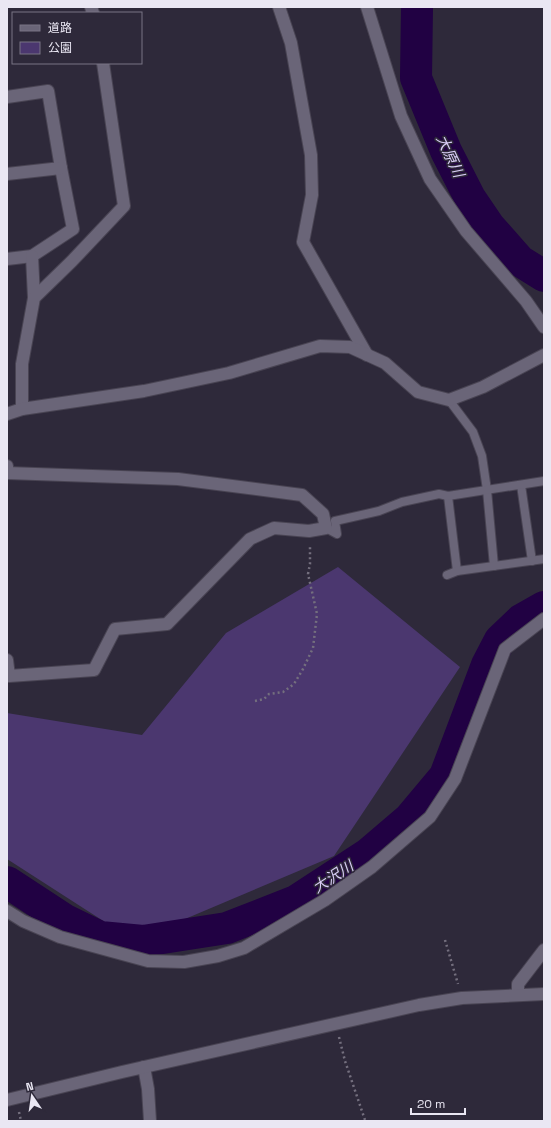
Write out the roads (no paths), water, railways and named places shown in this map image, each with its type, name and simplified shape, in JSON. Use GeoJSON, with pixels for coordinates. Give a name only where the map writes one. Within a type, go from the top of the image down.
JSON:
{"type":"FeatureCollection","features":[{"type":"Feature","properties":{"kind":"street"},"geometry":{"type":"LineString","coordinates":[[279,7],[291,43],[311,154],[312,195],[303,242],[368,355]]}},
{"type":"Feature","properties":{"kind":"street"},"geometry":{"type":"LineString","coordinates":[[367,7],[401,116],[430,179],[466,231],[526,301],[544,328]]}},
{"type":"Feature","properties":{"kind":"street"},"geometry":{"type":"LineString","coordinates":[[34,298],[72,261],[124,206],[103,64]]}},
{"type":"Feature","properties":{"kind":"street"},"geometry":{"type":"LineString","coordinates":[[7,97],[48,91],[73,229],[32,256],[7,259]]}},
{"type":"Feature","properties":{"kind":"street"},"geometry":{"type":"LineString","coordinates":[[7,174],[61,168]]}},
{"type":"Feature","properties":{"kind":"street"},"geometry":{"type":"LineString","coordinates":[[22,409],[22,364],[34,298],[32,256]]}},
{"type":"Feature","properties":{"kind":"street"},"geometry":{"type":"LineString","coordinates":[[7,414],[22,409],[144,391],[229,373],[320,346],[350,347],[385,363],[418,392],[449,400],[483,387],[544,355]]}},
{"type":"Feature","properties":{"kind":"street"},"geometry":{"type":"LineString","coordinates":[[7,466],[8,473],[178,479],[302,495],[323,514],[326,528],[312,531],[274,528],[250,539],[167,624],[114,629],[94,670],[9,676],[7,660]]}},
{"type":"Feature","properties":{"kind":"street"},"geometry":{"type":"LineString","coordinates":[[7,910],[23,921],[60,937],[148,961],[184,962],[218,956],[244,948],[325,900],[354,880],[372,867],[430,817],[455,779],[504,649],[544,619]]}},
{"type":"Feature","properties":{"kind":"street"},"geometry":{"type":"LineString","coordinates":[[518,994],[518,984],[544,950]]}},
{"type":"Feature","properties":{"kind":"street"},"geometry":{"type":"LineString","coordinates":[[7,1100],[144,1067],[336,1025],[419,1005],[462,998],[518,994],[544,994]]}},
{"type":"Feature","properties":{"kind":"street"},"geometry":{"type":"LineString","coordinates":[[144,1067],[148,1089],[150,1121]]}},
{"type":"Feature","properties":{"kind":"lane"},"geometry":{"type":"LineString","coordinates":[[449,400],[473,432],[482,456],[487,490],[494,566]]}},
{"type":"Feature","properties":{"kind":"lane"},"geometry":{"type":"LineString","coordinates":[[326,528],[337,534],[335,521],[379,511],[402,502],[439,494],[448,496],[544,481]]}},
{"type":"Feature","properties":{"kind":"lane"},"geometry":{"type":"LineString","coordinates":[[521,485],[532,560]]}},
{"type":"Feature","properties":{"kind":"lane"},"geometry":{"type":"LineString","coordinates":[[448,496],[456,571]]}},
{"type":"Feature","properties":{"kind":"lane"},"geometry":{"type":"LineString","coordinates":[[448,575],[456,571],[544,559]]}},
{"type":"Feature","properties":{"kind":"waterway","name":"大原川"},"geometry":{"type":"LineString","coordinates":[[417,7],[416,78],[446,151],[470,198],[489,226],[520,261],[544,276]]}},
{"type":"Feature","properties":{"kind":"waterway","name":"大沢川"},"geometry":{"type":"LineString","coordinates":[[7,882],[65,920],[100,937],[143,941],[227,928],[296,901],[368,854],[409,819],[445,776],[487,665],[500,640],[521,620],[544,607]]}}]}
